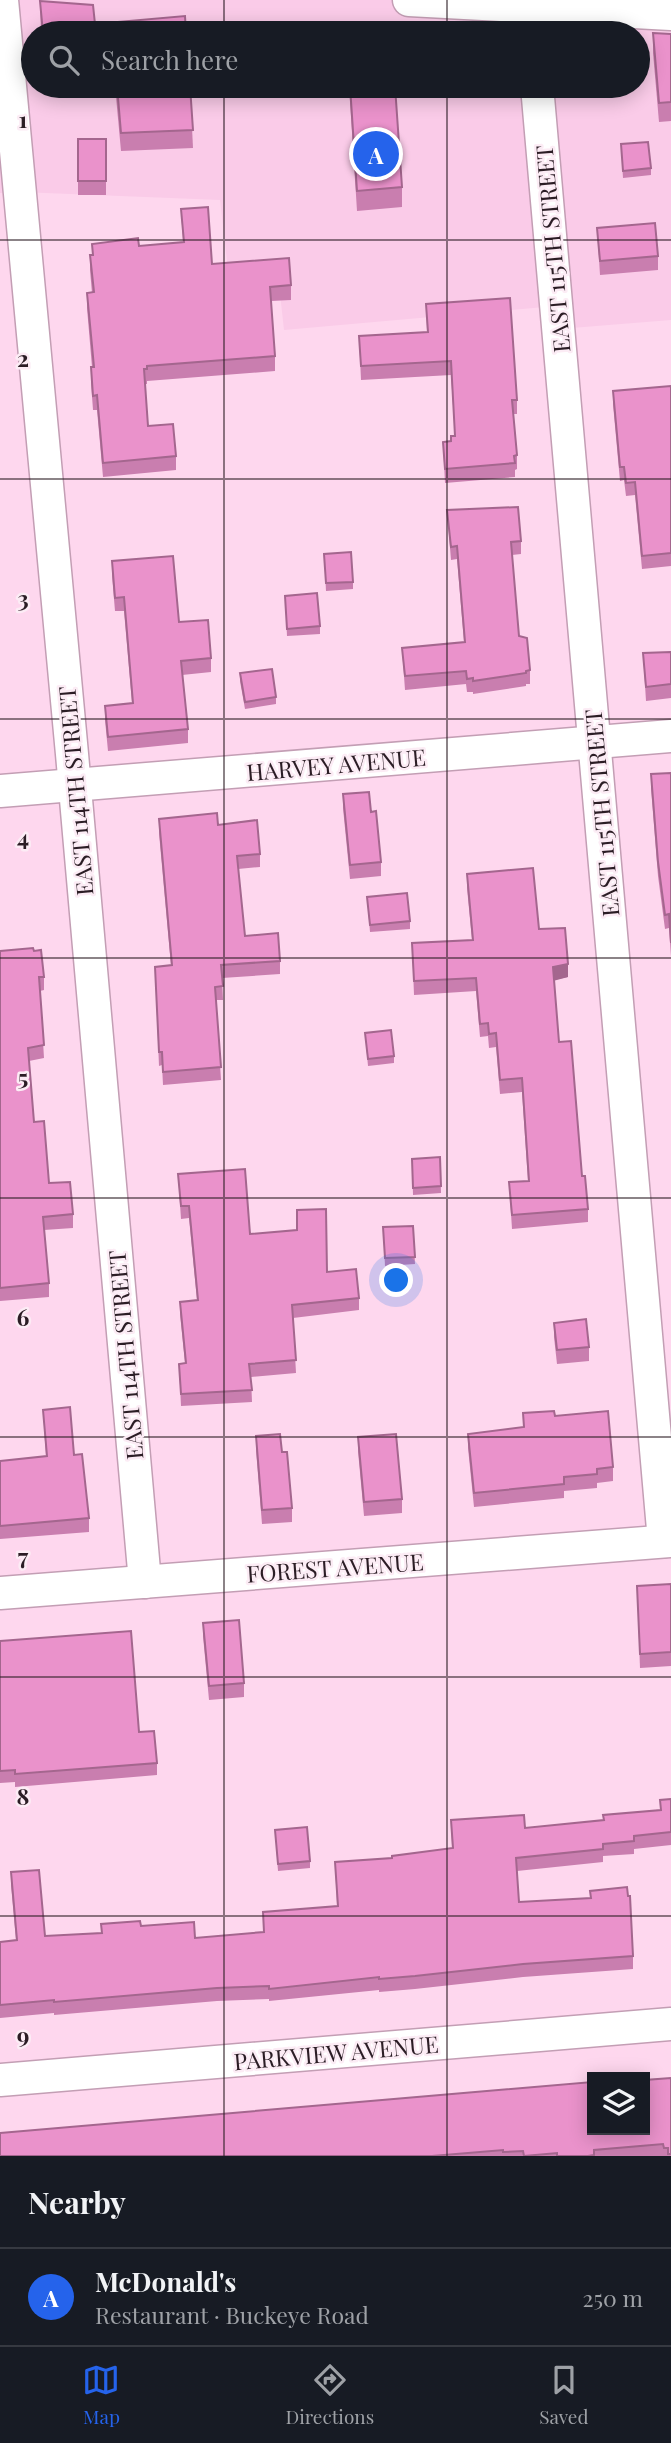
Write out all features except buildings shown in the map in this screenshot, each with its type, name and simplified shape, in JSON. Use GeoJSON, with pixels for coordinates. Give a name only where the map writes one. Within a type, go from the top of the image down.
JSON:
{"type":"FeatureCollection","features":[{"type":"Feature","properties":{"kind":"street","name":"EAST 114TH STREET"},"geometry":{"type":"LineString","coordinates":[[2,0],[145,1582]]}},
{"type":"Feature","properties":{"kind":"street"},"geometry":{"type":"LineString","coordinates":[[409,0],[532,20],[671,14]]}},
{"type":"Feature","properties":{"kind":"street","name":"EAST 115TH STREET"},"geometry":{"type":"LineString","coordinates":[[538,98],[668,1541]]}},
{"type":"Feature","properties":{"kind":"street","name":"HARVEY AVENUE"},"geometry":{"type":"LineString","coordinates":[[0,791],[671,736]]}},
{"type":"Feature","properties":{"kind":"street","name":"FOREST AVENUE"},"geometry":{"type":"LineString","coordinates":[[0,1593],[668,1541]]}},
{"type":"Feature","properties":{"kind":"street","name":"PARKVIEW AVENUE"},"geometry":{"type":"LineString","coordinates":[[0,2080],[671,2024]]}},
{"type":"Feature","properties":{"kind":"shaded area"},"geometry":{"type":"Polygon","coordinates":[[[0,0],[671,0],[671,320],[559,329],[556,306],[284,330],[277,266],[228,270],[220,200],[0,193],[0,0]]]}},
{"type":"Feature","properties":{"kind":"place","name":"McDonald's"},"geometry":{"type":"Point","coordinates":[376,154]}}]}
